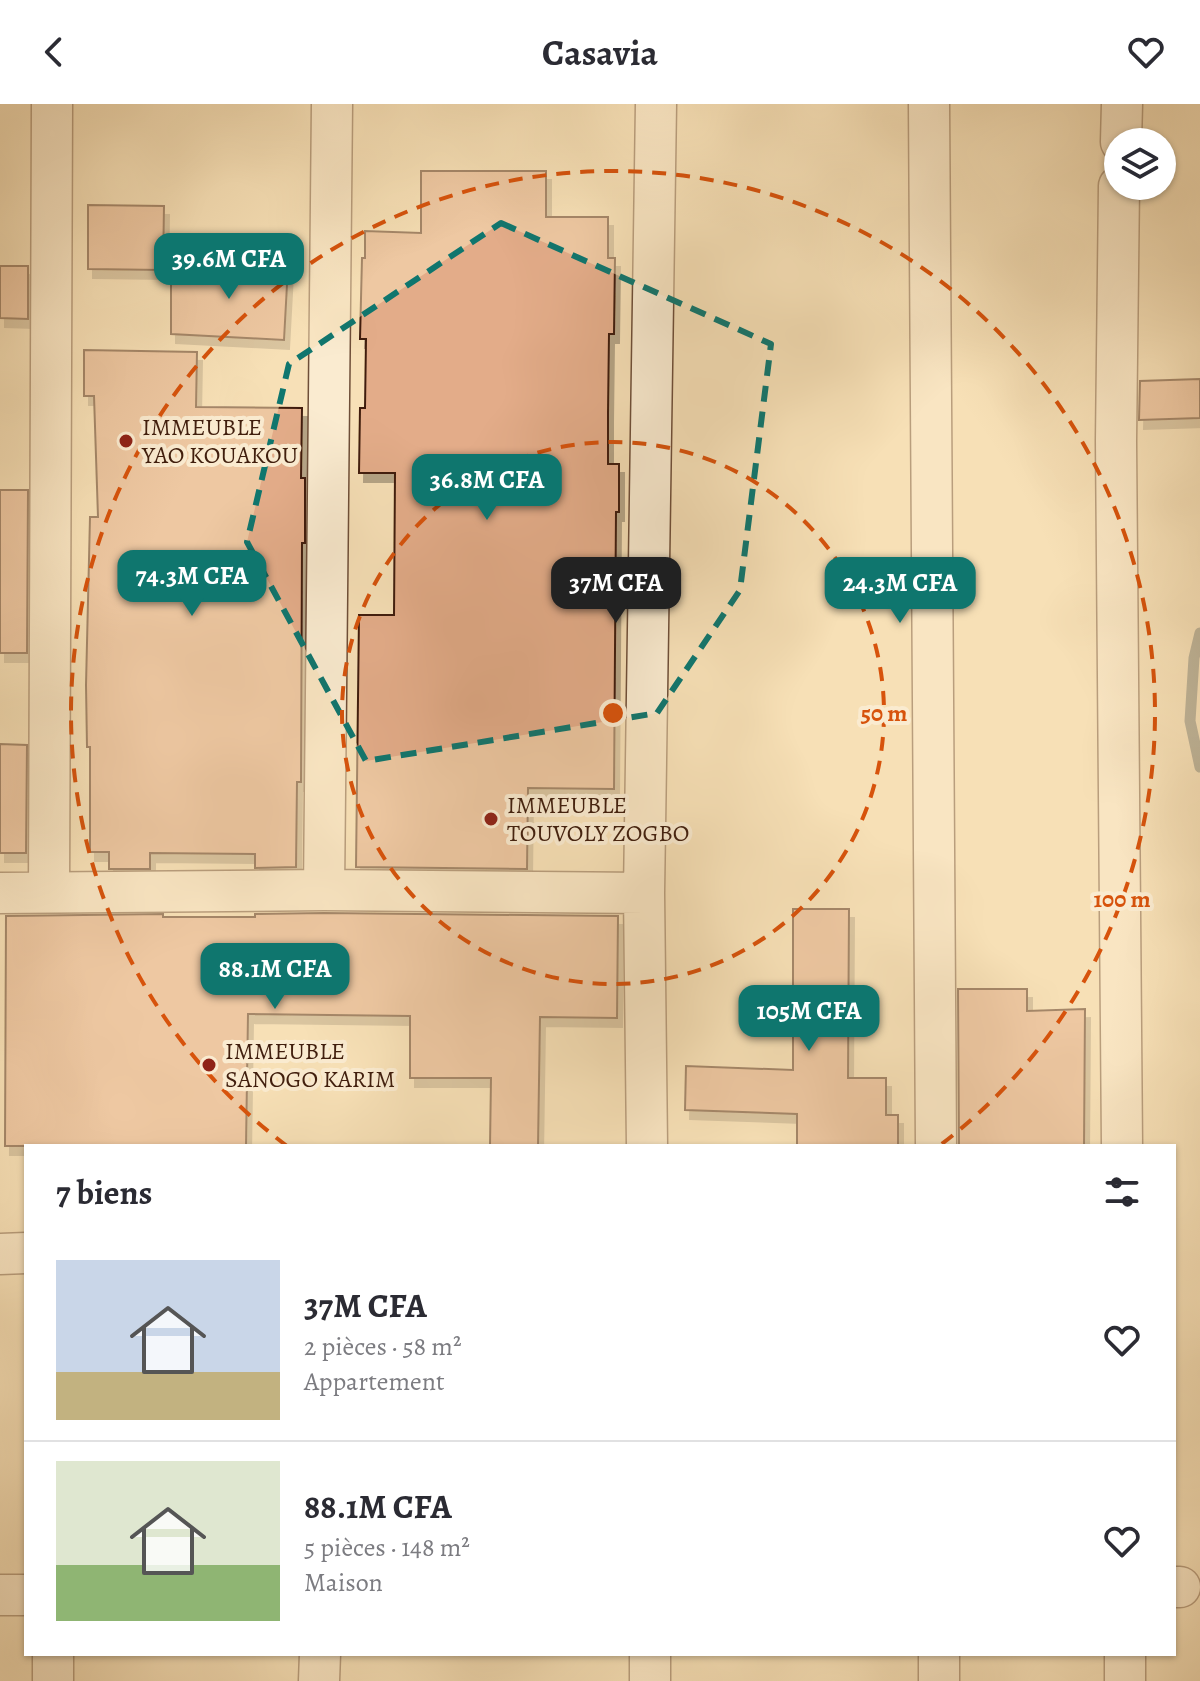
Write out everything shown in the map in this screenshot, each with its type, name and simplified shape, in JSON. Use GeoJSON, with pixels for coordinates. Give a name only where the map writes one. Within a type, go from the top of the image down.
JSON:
{"type":"FeatureCollection","features":[{"type":"Feature","properties":{"kind":"street"},"geometry":{"type":"LineString","coordinates":[[49,892],[52,104]]}},
{"type":"Feature","properties":{"kind":"street"},"geometry":{"type":"LineString","coordinates":[[324,890],[332,104]]}},
{"type":"Feature","properties":{"kind":"street"},"geometry":{"type":"LineString","coordinates":[[647,1144],[644,893],[656,104]]}},
{"type":"Feature","properties":{"kind":"street"},"geometry":{"type":"LineString","coordinates":[[929,104],[936,1144]]}},
{"type":"Feature","properties":{"kind":"street"},"geometry":{"type":"LineString","coordinates":[[1121,128],[1122,104]]}},
{"type":"Feature","properties":{"kind":"street"},"geometry":{"type":"LineString","coordinates":[[1119,200],[1116,441],[1122,1144]]}},
{"type":"Feature","properties":{"kind":"street"},"geometry":{"type":"LineString","coordinates":[[0,893],[324,890],[644,893]]}},
{"type":"Feature","properties":{"kind":"street"},"geometry":{"type":"LineString","coordinates":[[0,1254],[24,1253]]}},
{"type":"Feature","properties":{"kind":"street"},"geometry":{"type":"LineString","coordinates":[[0,1595],[24,1595]]}},
{"type":"Feature","properties":{"kind":"street"},"geometry":{"type":"LineString","coordinates":[[53,1656],[53,1681]]}},
{"type":"Feature","properties":{"kind":"street"},"geometry":{"type":"LineString","coordinates":[[319,1681],[320,1656]]}},
{"type":"Feature","properties":{"kind":"street"},"geometry":{"type":"LineString","coordinates":[[650,1656],[650,1681]]}},
{"type":"Feature","properties":{"kind":"street"},"geometry":{"type":"LineString","coordinates":[[939,1656],[939,1681]]}},
{"type":"Feature","properties":{"kind":"street"},"geometry":{"type":"LineString","coordinates":[[1125,1656],[1125,1681]]}},
{"type":"Feature","properties":{"kind":"highlighted area"},"geometry":{"type":"Polygon","coordinates":[[[501,223],[771,344],[740,590],[657,713],[366,761],[247,542],[289,364],[501,223]]]}},
{"type":"Feature","properties":{"kind":"building"},"geometry":{"type":"Polygon","coordinates":[[[421,171],[546,171],[546,217],[608,217],[608,258],[615,258],[614,334],[609,334],[608,413],[608,464],[619,464],[614,789],[528,788],[527,869],[356,867],[359,615],[394,615],[395,473],[359,473],[360,408],[365,408],[366,339],[360,339],[362,258],[365,258],[365,231],[421,233],[421,171]]]}},
{"type":"Feature","properties":{"kind":"building"},"geometry":{"type":"Polygon","coordinates":[[[88,205],[164,206],[163,270],[88,269],[88,205]]]}},
{"type":"Feature","properties":{"kind":"building"},"geometry":{"type":"Polygon","coordinates":[[[0,266],[28,266],[28,319],[0,318],[0,266]]]}},
{"type":"Feature","properties":{"kind":"building"},"geometry":{"type":"Polygon","coordinates":[[[171,266],[288,266],[284,340],[171,334],[171,266]]]}},
{"type":"Feature","properties":{"kind":"building"},"geometry":{"type":"Polygon","coordinates":[[[84,350],[197,352],[196,407],[302,408],[301,478],[305,478],[305,543],[302,543],[301,782],[297,782],[296,867],[255,868],[255,854],[150,853],[150,869],[109,869],[109,852],[90,852],[90,747],[87,747],[86,685],[90,517],[98,517],[94,396],[84,396],[84,350]]]}},
{"type":"Feature","properties":{"kind":"building"},"geometry":{"type":"Polygon","coordinates":[[[1200,379],[1200,418],[1139,420],[1140,381],[1200,379]]]}},
{"type":"Feature","properties":{"kind":"building"},"geometry":{"type":"Polygon","coordinates":[[[0,490],[28,490],[27,653],[0,653],[0,490]]]}},
{"type":"Feature","properties":{"kind":"building"},"geometry":{"type":"Polygon","coordinates":[[[0,744],[27,745],[26,853],[0,853],[0,744]]]}},
{"type":"Feature","properties":{"kind":"building"},"geometry":{"type":"Polygon","coordinates":[[[793,909],[849,909],[848,1078],[886,1078],[886,1115],[898,1115],[898,1144],[797,1144],[797,1114],[685,1110],[686,1066],[793,1070],[793,909]]]}},
{"type":"Feature","properties":{"kind":"building"},"geometry":{"type":"Polygon","coordinates":[[[163,914],[163,917],[255,917],[255,914],[618,916],[617,1018],[540,1017],[538,1144],[490,1144],[491,1078],[410,1078],[410,1016],[248,1014],[246,1144],[5,1146],[6,916],[163,914]]]}},
{"type":"Feature","properties":{"kind":"building"},"geometry":{"type":"Polygon","coordinates":[[[958,989],[1027,989],[1027,1011],[1085,1009],[1084,1144],[959,1144],[958,989]]]}},
{"type":"Feature","properties":{"kind":"waterway"},"geometry":{"type":"LineString","coordinates":[[1200,633],[1194,658],[1190,721],[1200,767]]}},
{"type":"Feature","properties":{"kind":"place","name":"IMMEUBLE YAO KOUAKOU"},"geometry":{"type":"Point","coordinates":[126,441]}},
{"type":"Feature","properties":{"kind":"place","name":"IMMEUBLE TOUVOLY ZOGBO"},"geometry":{"type":"Point","coordinates":[491,819]}},
{"type":"Feature","properties":{"kind":"place","name":"IMMEUBLE SANOGO KARIM"},"geometry":{"type":"Point","coordinates":[209,1065]}}]}
